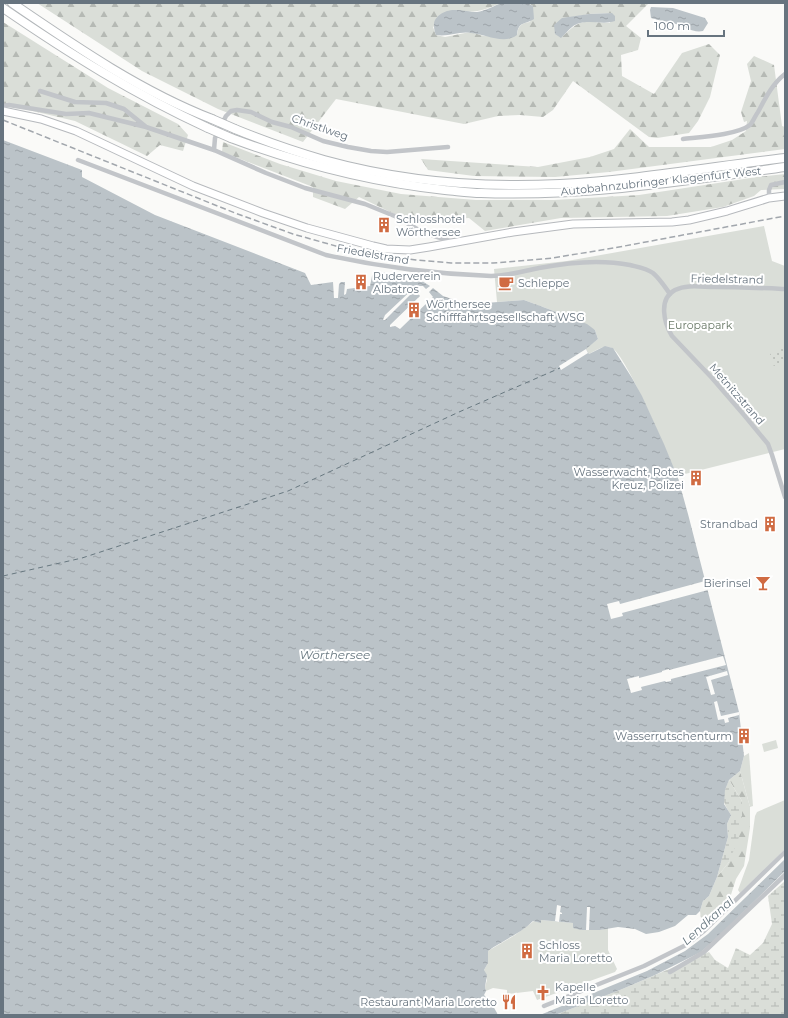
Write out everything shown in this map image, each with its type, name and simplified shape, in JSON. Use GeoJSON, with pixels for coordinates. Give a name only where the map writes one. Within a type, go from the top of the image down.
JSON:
{"type":"FeatureCollection","features":[{"type":"Feature","properties":{"kind":"highway","name":"Autobahnzubringer Klagenfurt West"},"geometry":{"type":"LineString","coordinates":[[12,3],[118,72],[165,98],[212,120],[279,146],[325,160],[355,167],[433,180],[474,184],[560,184],[654,175],[785,158]]}},
{"type":"Feature","properties":{"kind":"highway","name":"Autobahnzubringer Klagenfurt West"},"geometry":{"type":"LineString","coordinates":[[3,8],[121,84],[174,112],[231,138],[288,158],[355,176],[418,187],[480,193],[562,192],[607,189],[785,167]]}},
{"type":"Feature","properties":{"kind":"highway"},"geometry":{"type":"LineString","coordinates":[[3,14],[22,21]]}},
{"type":"Feature","properties":{"kind":"main road"},"geometry":{"type":"LineString","coordinates":[[3,111],[41,119],[76,131],[206,192],[300,225],[373,246],[395,250],[410,250],[513,232],[573,224],[672,222],[689,220],[727,211],[769,198],[785,196]]}},
{"type":"Feature","properties":{"kind":"street"},"geometry":{"type":"LineString","coordinates":[[683,139],[743,129],[751,124],[766,96],[785,74]]}},
{"type":"Feature","properties":{"kind":"street"},"geometry":{"type":"LineString","coordinates":[[40,91],[75,102],[106,103],[124,109],[146,127]]}},
{"type":"Feature","properties":{"kind":"street"},"geometry":{"type":"LineString","coordinates":[[3,106],[9,105],[66,114],[89,113],[146,127],[214,150],[266,174],[305,188],[365,204],[397,217],[422,232],[455,242]]}},
{"type":"Feature","properties":{"kind":"street","name":"Christlweg"},"geometry":{"type":"LineString","coordinates":[[214,150],[215,138],[226,116],[231,111],[237,110],[251,112],[272,122],[291,126],[323,141],[348,147],[387,152],[448,147]]}},
{"type":"Feature","properties":{"kind":"street","name":"Friedelstrand"},"geometry":{"type":"LineString","coordinates":[[78,160],[326,255],[366,264],[407,270],[494,276],[512,274],[561,264],[583,262],[619,263],[652,272],[670,294],[685,287],[785,289]]}},
{"type":"Feature","properties":{"kind":"street"},"geometry":{"type":"LineString","coordinates":[[769,198],[768,190],[771,184],[785,182]]}},
{"type":"Feature","properties":{"kind":"street","name":"Metnitzstrand"},"geometry":{"type":"LineString","coordinates":[[670,294],[667,298],[664,310],[665,322],[672,336],[722,389],[768,444],[785,497]]}},
{"type":"Feature","properties":{"kind":"street"},"geometry":{"type":"LineString","coordinates":[[544,1006],[644,966],[686,945],[704,931],[785,852]]}},
{"type":"Feature","properties":{"kind":"street"},"geometry":{"type":"LineString","coordinates":[[670,972],[704,952],[785,876]]}},
{"type":"Feature","properties":{"kind":"green space"},"geometry":{"type":"Polygon","coordinates":[[[37,3],[501,3],[479,11],[469,12],[456,10],[433,27],[436,35],[445,37],[470,32],[484,36],[517,35],[520,26],[524,23],[530,22],[533,6],[527,3],[649,3],[626,26],[641,38],[638,50],[621,55],[622,76],[654,94],[682,53],[709,44],[720,55],[710,97],[698,121],[689,133],[657,138],[649,137],[573,81],[553,110],[543,117],[520,115],[498,116],[464,124],[336,99],[303,142],[218,109],[142,71],[37,3]],[[611,13],[579,16],[561,38],[568,31],[583,22],[610,23],[611,13]]]}},
{"type":"Feature","properties":{"kind":"green space"},"geometry":{"type":"Polygon","coordinates":[[[3,22],[108,88],[178,124],[188,135],[183,151],[160,145],[147,156],[75,121],[3,104],[3,22]]]}},
{"type":"Feature","properties":{"kind":"green space"},"geometry":{"type":"Polygon","coordinates":[[[754,56],[774,65],[782,126],[785,127],[785,149],[609,172],[555,177],[474,176],[428,170],[421,159],[538,167],[590,157],[614,149],[630,129],[649,147],[711,147],[732,140],[746,131],[747,121],[744,122],[741,112],[751,81],[747,64],[754,56]]]}},
{"type":"Feature","properties":{"kind":"green space"},"geometry":{"type":"Polygon","coordinates":[[[223,142],[280,164],[336,181],[401,194],[476,200],[554,200],[639,195],[785,174],[785,189],[761,190],[754,196],[723,207],[667,216],[561,218],[485,231],[469,218],[411,222],[359,197],[345,209],[313,197],[313,187],[222,152],[223,142]]]}},
{"type":"Feature","properties":{"kind":"green space","name":"Europapark"},"geometry":{"type":"Polygon","coordinates":[[[764,226],[772,261],[785,266],[785,449],[677,476],[637,386],[618,355],[612,348],[609,347],[600,348],[589,354],[585,349],[598,339],[595,330],[562,314],[524,300],[497,302],[494,269],[567,261],[764,226]]]}},
{"type":"Feature","properties":{"kind":"green space"},"geometry":{"type":"Polygon","coordinates":[[[779,347],[782,347],[785,351],[785,364],[775,366],[772,365],[770,354],[778,352],[779,347]]]}},
{"type":"Feature","properties":{"kind":"green space"},"geometry":{"type":"Polygon","coordinates":[[[776,740],[778,748],[764,752],[762,744],[776,740]]]}},
{"type":"Feature","properties":{"kind":"green space"},"geometry":{"type":"Polygon","coordinates":[[[749,753],[753,806],[750,807],[740,771],[744,756],[749,753]]]}},
{"type":"Feature","properties":{"kind":"green space"},"geometry":{"type":"Polygon","coordinates":[[[740,771],[750,807],[750,828],[744,866],[736,879],[729,901],[708,923],[704,924],[700,911],[703,901],[709,896],[717,877],[729,862],[742,801],[729,780],[740,771]]]}},
{"type":"Feature","properties":{"kind":"green space"},"geometry":{"type":"Polygon","coordinates":[[[729,780],[742,801],[742,817],[739,837],[729,862],[717,877],[728,837],[727,824],[731,815],[724,802],[724,794],[729,780]]]}},
{"type":"Feature","properties":{"kind":"green space"},"geometry":{"type":"Polygon","coordinates":[[[785,800],[785,849],[740,893],[738,890],[749,860],[755,816],[757,812],[785,800]]]}},
{"type":"Feature","properties":{"kind":"green space"},"geometry":{"type":"Polygon","coordinates":[[[785,881],[785,1015],[555,1015],[620,990],[709,952],[715,960],[728,968],[736,948],[750,955],[763,943],[772,924],[768,896],[785,881]]]}},
{"type":"Feature","properties":{"kind":"green space"},"geometry":{"type":"Polygon","coordinates":[[[541,920],[573,923],[581,930],[600,930],[608,928],[608,950],[617,969],[615,972],[537,1000],[533,991],[507,994],[507,990],[493,988],[486,991],[485,987],[487,980],[484,970],[488,963],[488,951],[515,935],[534,921],[541,922],[541,920]]]}},
{"type":"Feature","properties":{"kind":"water"},"geometry":{"type":"Polygon","coordinates":[[[501,3],[527,3],[533,6],[534,19],[520,25],[517,35],[506,39],[467,33],[436,35],[434,22],[438,16],[444,12],[459,10],[477,12],[486,10],[501,3]]]}},
{"type":"Feature","properties":{"kind":"water"},"geometry":{"type":"Polygon","coordinates":[[[651,7],[673,8],[705,18],[708,23],[703,31],[692,30],[673,23],[651,18],[651,7]]]}},
{"type":"Feature","properties":{"kind":"water"},"geometry":{"type":"Polygon","coordinates":[[[612,13],[615,16],[615,21],[577,24],[561,38],[555,34],[554,25],[562,18],[589,14],[612,13]]]}},
{"type":"Feature","properties":{"kind":"water","name":"Wörthersee"},"geometry":{"type":"Polygon","coordinates":[[[3,140],[82,170],[82,177],[155,215],[305,273],[311,285],[333,282],[334,298],[338,298],[339,284],[341,282],[345,282],[344,295],[346,294],[347,289],[370,286],[372,276],[375,271],[402,276],[408,282],[422,281],[430,286],[426,289],[423,286],[416,286],[385,315],[383,320],[385,320],[415,290],[420,296],[390,325],[390,327],[395,326],[400,329],[433,297],[429,292],[433,288],[443,296],[461,302],[465,307],[486,307],[486,303],[524,300],[587,324],[595,330],[598,339],[586,349],[589,354],[605,346],[613,348],[642,396],[678,478],[739,712],[744,756],[740,771],[729,780],[725,790],[724,804],[731,815],[727,824],[728,837],[717,877],[709,896],[703,901],[700,911],[696,915],[688,915],[675,926],[659,932],[646,934],[635,929],[618,927],[600,930],[581,930],[573,928],[573,923],[541,920],[541,923],[533,921],[523,930],[488,951],[488,963],[484,970],[487,975],[485,987],[486,991],[484,995],[492,1004],[498,1015],[3,1015],[3,140]]]}},
{"type":"Feature","properties":{"kind":"water"},"geometry":{"type":"Polygon","coordinates":[[[785,859],[785,871],[701,952],[655,975],[620,990],[555,1015],[540,1015],[647,971],[685,951],[708,934],[785,859]]]}},
{"type":"Feature","properties":{"kind":"pier"},"geometry":{"type":"Polygon","coordinates":[[[586,349],[588,353],[561,370],[559,366],[586,349]]]}},
{"type":"Feature","properties":{"kind":"pier"},"geometry":{"type":"Polygon","coordinates":[[[705,581],[708,590],[622,613],[623,616],[611,619],[607,604],[619,601],[620,604],[705,581]]]}},
{"type":"Feature","properties":{"kind":"pier"},"geometry":{"type":"Polygon","coordinates":[[[723,656],[726,665],[671,679],[671,681],[641,687],[642,690],[631,693],[627,679],[639,676],[639,678],[723,656]]]}},
{"type":"Feature","properties":{"kind":"pier"},"geometry":{"type":"Polygon","coordinates":[[[727,671],[728,675],[711,680],[715,694],[711,695],[706,677],[727,671]]]}},
{"type":"Feature","properties":{"kind":"pier"},"geometry":{"type":"Polygon","coordinates":[[[717,701],[721,716],[739,712],[739,715],[728,718],[729,722],[725,723],[724,719],[718,720],[714,702],[717,701]]]}},
{"type":"Feature","properties":{"kind":"pier"},"geometry":{"type":"Polygon","coordinates":[[[557,905],[561,906],[560,912],[562,913],[560,914],[559,922],[555,921],[557,905]]]}},
{"type":"Feature","properties":{"kind":"pier"},"geometry":{"type":"Polygon","coordinates":[[[587,907],[590,907],[589,930],[586,930],[587,907]]]}},
{"type":"Feature","properties":{"kind":"ferry route"},"geometry":{"type":"LineString","coordinates":[[3,576],[82,558],[288,491],[459,412],[560,368]]}},
{"type":"Feature","properties":{"kind":"railway"},"geometry":{"type":"LineString","coordinates":[[3,120],[235,213],[293,234],[350,250],[416,260],[451,263],[493,263],[553,258],[785,216]]}},
{"type":"Feature","properties":{"kind":"place","name":"Schlosshotel Wörthersee"},"geometry":{"type":"Point","coordinates":[384,225]}},
{"type":"Feature","properties":{"kind":"place","name":"Ruderverein Albatros"},"geometry":{"type":"Point","coordinates":[361,282]}},
{"type":"Feature","properties":{"kind":"place","name":"Schleppe"},"geometry":{"type":"Point","coordinates":[506,283]}},
{"type":"Feature","properties":{"kind":"place","name":"Wörthersee Schifffahrtsgesellschaft WSG"},"geometry":{"type":"Point","coordinates":[414,310]}},
{"type":"Feature","properties":{"kind":"place","name":"Wasserwacht, Rotes Kreuz, Polizei"},"geometry":{"type":"Point","coordinates":[696,478]}},
{"type":"Feature","properties":{"kind":"place","name":"Strandbad"},"geometry":{"type":"Point","coordinates":[770,524]}},
{"type":"Feature","properties":{"kind":"place","name":"Bierinsel"},"geometry":{"type":"Point","coordinates":[763,583]}},
{"type":"Feature","properties":{"kind":"place","name":"Wasserrutschenturm"},"geometry":{"type":"Point","coordinates":[744,736]}},
{"type":"Feature","properties":{"kind":"place","name":"Schloss Maria Loretto"},"geometry":{"type":"Point","coordinates":[527,951]}},
{"type":"Feature","properties":{"kind":"place","name":"Kapelle Maria Loretto"},"geometry":{"type":"Point","coordinates":[543,993]}},
{"type":"Feature","properties":{"kind":"place","name":"Restaurant Maria Loretto"},"geometry":{"type":"Point","coordinates":[509,1002]}},
{"type":"Feature","properties":{"kind":"water label","name":"Lendkanal"},"geometry":{"type":"Point","coordinates":[708,921]}}]}
